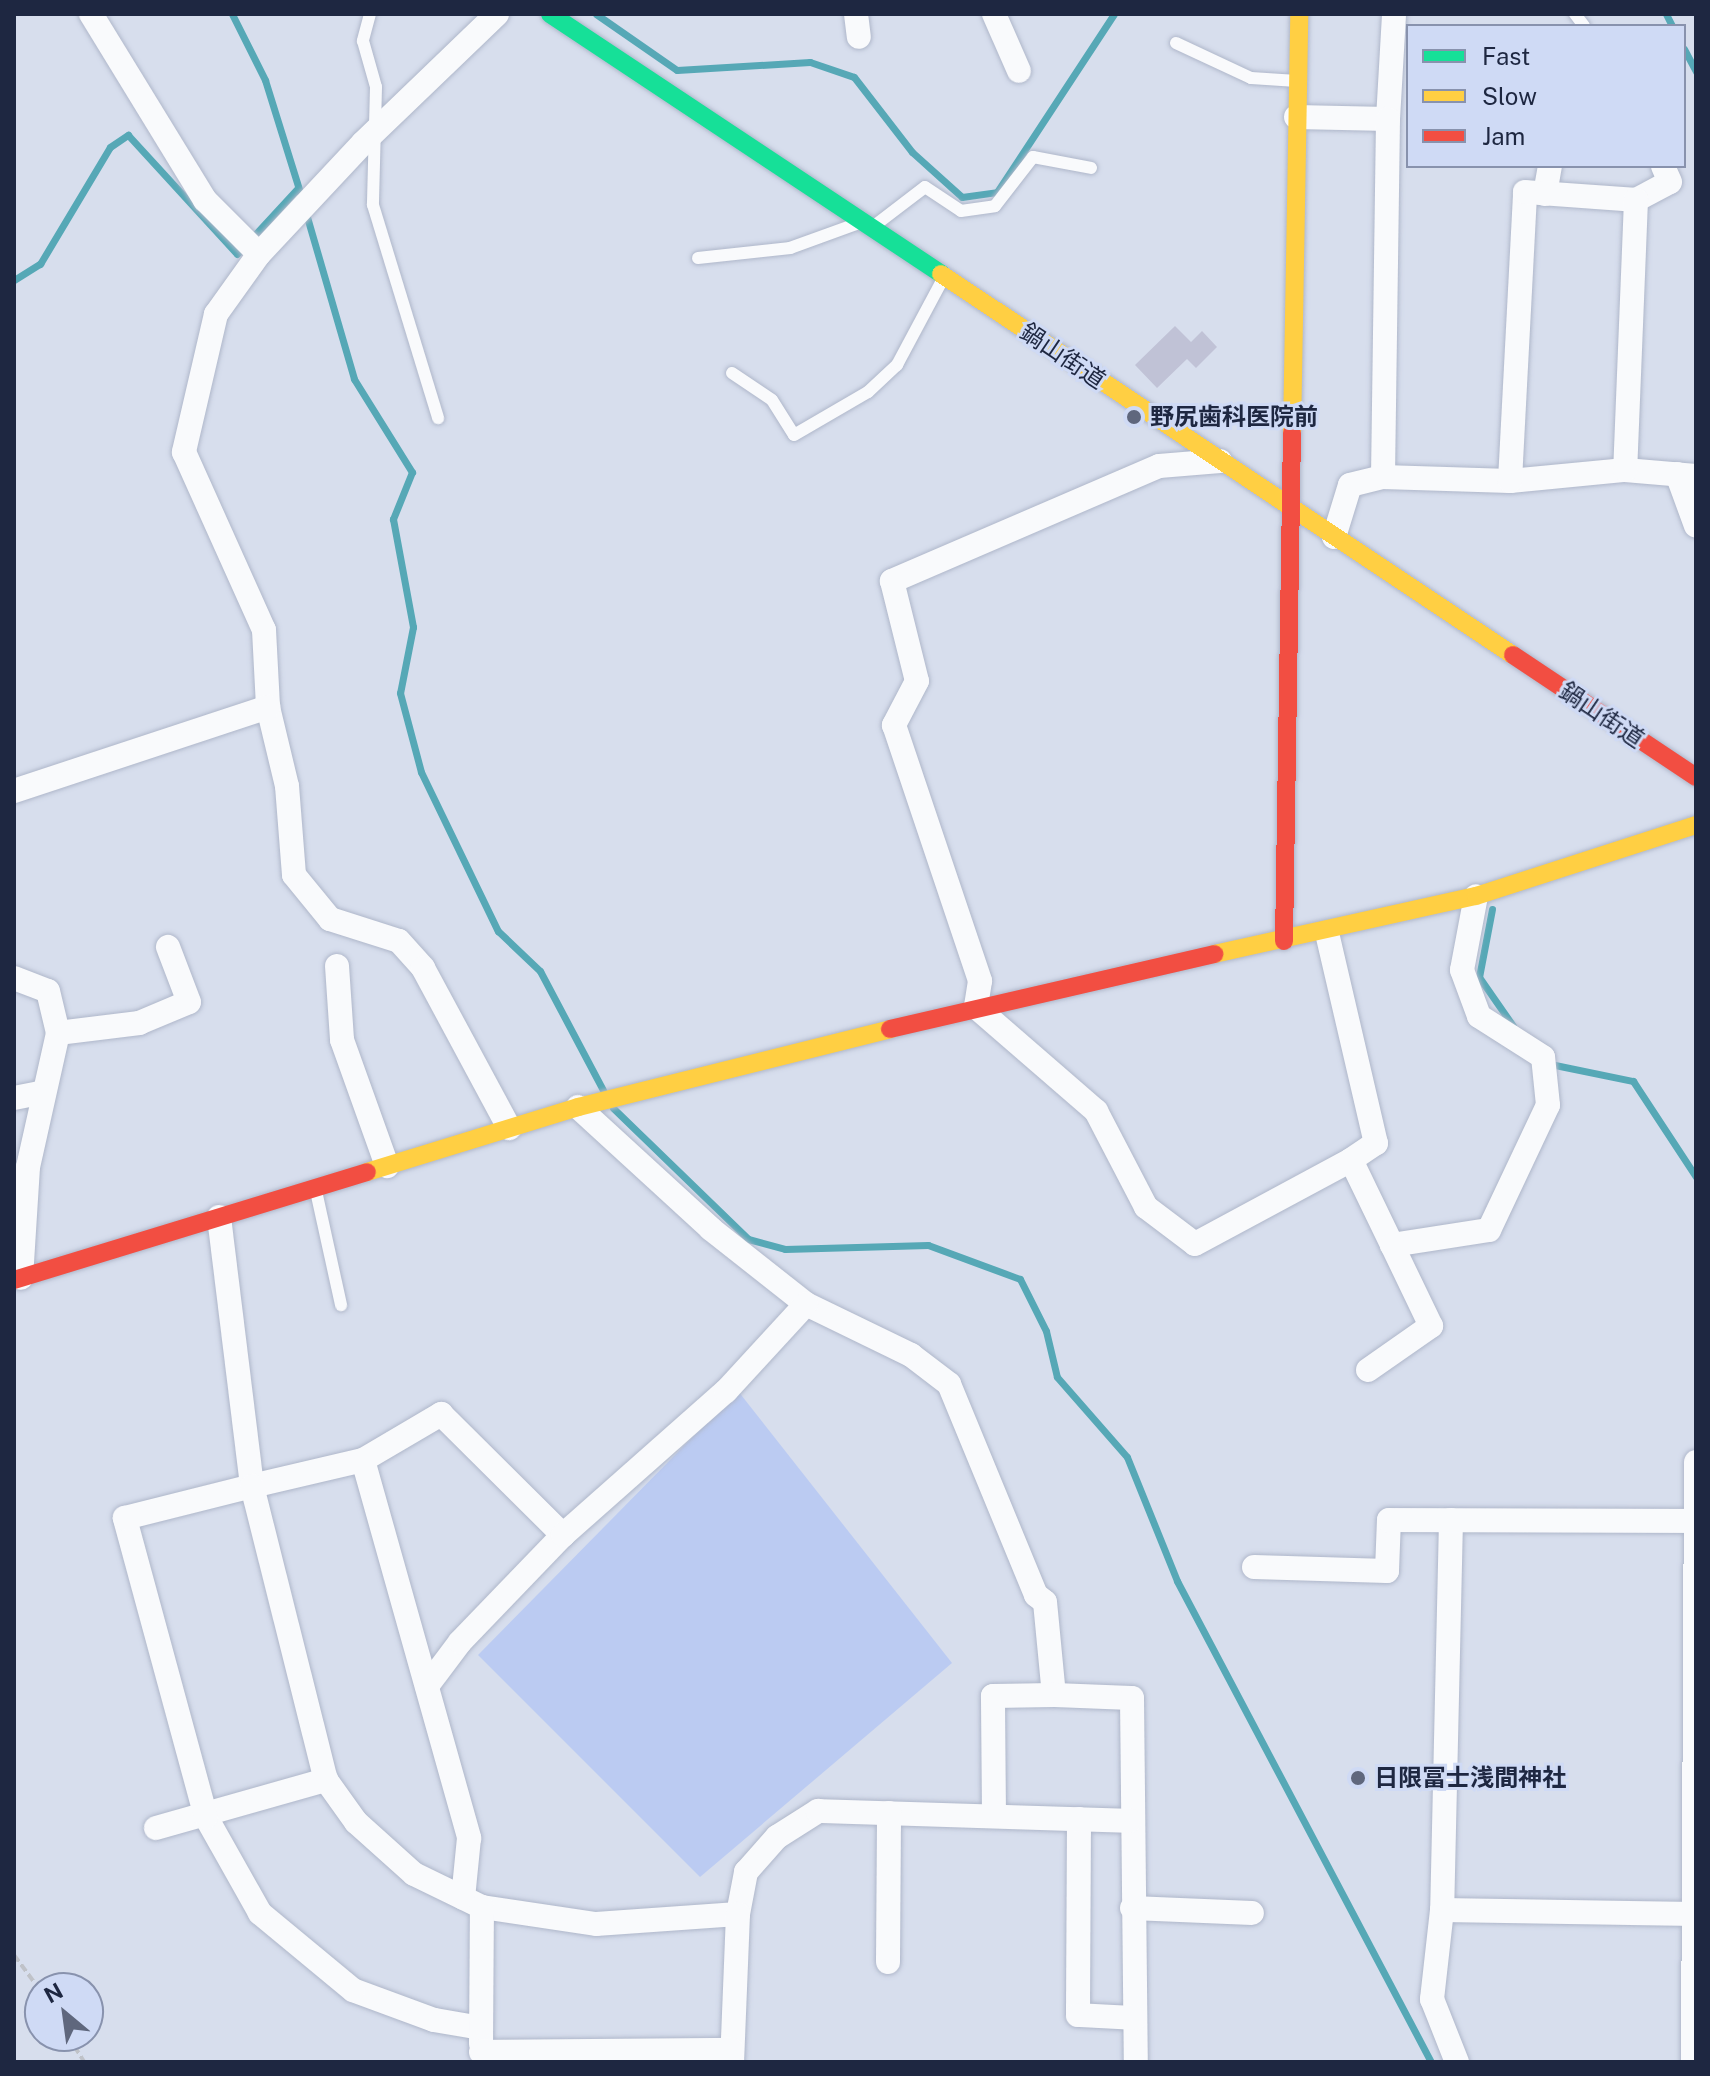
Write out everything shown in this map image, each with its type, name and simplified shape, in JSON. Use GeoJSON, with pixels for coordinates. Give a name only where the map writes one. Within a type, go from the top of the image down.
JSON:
{"type":"FeatureCollection","features":[{"type":"Feature","properties":{"kind":"street"},"geometry":{"type":"LineString","coordinates":[[91,14],[205,200],[259,254]]}},
{"type":"Feature","properties":{"kind":"street"},"geometry":{"type":"LineString","coordinates":[[497,14],[259,254],[216,314],[184,452],[264,630],[268,707],[287,786],[294,875],[330,919],[399,941],[415,959],[509,1128]]}},
{"type":"Feature","properties":{"kind":"street","name":"鍋山街道"},"geometry":{"type":"LineString","coordinates":[[550,14],[1696,777]]}},
{"type":"Feature","properties":{"kind":"street"},"geometry":{"type":"LineString","coordinates":[[994,14],[1019,71]]}},
{"type":"Feature","properties":{"kind":"street"},"geometry":{"type":"LineString","coordinates":[[1284,941],[1299,14]]}},
{"type":"Feature","properties":{"kind":"street"},"geometry":{"type":"LineString","coordinates":[[1383,477],[1388,119],[1394,14]]}},
{"type":"Feature","properties":{"kind":"street"},"geometry":{"type":"LineString","coordinates":[[1296,117],[1388,119]]}},
{"type":"Feature","properties":{"kind":"street"},"geometry":{"type":"LineString","coordinates":[[1545,194],[1550,168]]}},
{"type":"Feature","properties":{"kind":"street"},"geometry":{"type":"LineString","coordinates":[[1510,481],[1525,192],[1636,200],[1670,182],[1664,168]]}},
{"type":"Feature","properties":{"kind":"street"},"geometry":{"type":"LineString","coordinates":[[1625,470],[1636,200]]}},
{"type":"Feature","properties":{"kind":"street"},"geometry":{"type":"LineString","coordinates":[[976,1007],[980,981],[894,725],[917,681],[892,581],[1159,466],[1220,461]]}},
{"type":"Feature","properties":{"kind":"street"},"geometry":{"type":"LineString","coordinates":[[1334,537],[1350,485],[1383,477],[1510,481],[1625,470],[1686,475],[1696,526]]}},
{"type":"Feature","properties":{"kind":"street"},"geometry":{"type":"LineString","coordinates":[[14,791],[268,707]]}},
{"type":"Feature","properties":{"kind":"street"},"geometry":{"type":"LineString","coordinates":[[14,978],[48,991],[58,1033],[40,1093],[18,1279],[578,1107],[976,1007],[1327,933],[1476,896],[1696,825]]}},
{"type":"Feature","properties":{"kind":"street"},"geometry":{"type":"LineString","coordinates":[[1392,1245],[1489,1230],[1548,1105],[1543,1057],[1479,1016],[1462,970],[1476,896]]}},
{"type":"Feature","properties":{"kind":"street"},"geometry":{"type":"LineString","coordinates":[[976,1007],[1096,1111],[1146,1207],[1195,1244],[1351,1160],[1376,1143],[1327,933]]}},
{"type":"Feature","properties":{"kind":"street"},"geometry":{"type":"LineString","coordinates":[[58,1033],[139,1023],[189,1002],[168,947]]}},
{"type":"Feature","properties":{"kind":"street"},"geometry":{"type":"LineString","coordinates":[[337,966],[342,1040],[387,1166]]}},
{"type":"Feature","properties":{"kind":"street"},"geometry":{"type":"LineString","coordinates":[[14,1098],[40,1093]]}},
{"type":"Feature","properties":{"kind":"street"},"geometry":{"type":"LineString","coordinates":[[578,1107],[711,1229],[806,1304],[911,1355],[949,1384],[1036,1595],[1045,1602],[1054,1695]]}},
{"type":"Feature","properties":{"kind":"street"},"geometry":{"type":"LineString","coordinates":[[1351,1160],[1431,1326],[1368,1370]]}},
{"type":"Feature","properties":{"kind":"street"},"geometry":{"type":"LineString","coordinates":[[219,1217],[252,1486],[326,1780],[356,1822],[414,1874],[472,1902],[596,1924],[738,1914]]}},
{"type":"Feature","properties":{"kind":"street"},"geometry":{"type":"LineString","coordinates":[[427,1686],[460,1642],[563,1535],[726,1391],[806,1304]]}},
{"type":"Feature","properties":{"kind":"street"},"geometry":{"type":"LineString","coordinates":[[563,1535],[441,1414],[363,1460],[125,1518],[206,1817],[260,1913],[353,1990],[434,2020],[481,2047],[732,2056],[738,1914],[746,1872],[777,1837],[818,1811],[1130,1821]]}},
{"type":"Feature","properties":{"kind":"street"},"geometry":{"type":"LineString","coordinates":[[363,1460],[469,1838],[481,2047]]}},
{"type":"Feature","properties":{"kind":"street"},"geometry":{"type":"LineString","coordinates":[[1693,2062],[1696,1462]]}},
{"type":"Feature","properties":{"kind":"street"},"geometry":{"type":"LineString","coordinates":[[1254,1567],[1387,1571],[1389,1520],[1696,1521]]}},
{"type":"Feature","properties":{"kind":"street"},"geometry":{"type":"LineString","coordinates":[[1451,1520],[1442,1910],[1432,1999],[1457,2062]]}},
{"type":"Feature","properties":{"kind":"street"},"geometry":{"type":"LineString","coordinates":[[994,1816],[993,1696],[1132,1698],[1130,1821],[1136,2062]]}},
{"type":"Feature","properties":{"kind":"street"},"geometry":{"type":"LineString","coordinates":[[156,1828],[206,1817],[326,1780]]}},
{"type":"Feature","properties":{"kind":"street"},"geometry":{"type":"LineString","coordinates":[[888,1962],[889,1813]]}},
{"type":"Feature","properties":{"kind":"street"},"geometry":{"type":"LineString","coordinates":[[1079,1819],[1078,2015],[1135,2018]]}},
{"type":"Feature","properties":{"kind":"street"},"geometry":{"type":"LineString","coordinates":[[1132,1908],[1252,1913]]}},
{"type":"Feature","properties":{"kind":"street"},"geometry":{"type":"LineString","coordinates":[[1442,1910],[1695,1914]]}},
{"type":"Feature","properties":{"kind":"lane"},"geometry":{"type":"LineString","coordinates":[[370,14],[363,41],[376,87],[378,131],[373,205],[438,418]]}},
{"type":"Feature","properties":{"kind":"lane"},"geometry":{"type":"LineString","coordinates":[[1176,43],[1251,78],[1297,81]]}},
{"type":"Feature","properties":{"kind":"lane"},"geometry":{"type":"LineString","coordinates":[[698,258],[790,248],[867,225],[925,187],[961,211],[995,206],[1033,157],[1091,168]]}},
{"type":"Feature","properties":{"kind":"lane"},"geometry":{"type":"LineString","coordinates":[[732,373],[772,400],[794,435],[868,392],[897,365],[944,277]]}},
{"type":"Feature","properties":{"kind":"lane"},"geometry":{"type":"LineString","coordinates":[[315,1188],[341,1305]]}},
{"type":"Feature","properties":{"kind":"path"},"geometry":{"type":"LineString","coordinates":[[14,1676],[14,1716]]}},
{"type":"Feature","properties":{"kind":"path"},"geometry":{"type":"LineString","coordinates":[[14,1955],[27,1972]]}},
{"type":"Feature","properties":{"kind":"shaded area"},"geometry":{"type":"Polygon","coordinates":[[[738,1391],[952,1663],[700,1877],[478,1655],[738,1391]]]}},
{"type":"Feature","properties":{"kind":"building"},"geometry":{"type":"Polygon","coordinates":[[[1175,326],[1191,342],[1202,331],[1217,347],[1196,368],[1187,359],[1157,388],[1135,365],[1175,326]]]}},
{"type":"Feature","properties":{"kind":"waterway"},"geometry":{"type":"LineString","coordinates":[[232,14],[265,80],[302,199]]}},
{"type":"Feature","properties":{"kind":"waterway"},"geometry":{"type":"LineString","coordinates":[[596,14],[677,70],[810,62],[854,77],[912,152],[962,197],[997,192],[1114,14]]}},
{"type":"Feature","properties":{"kind":"waterway"},"geometry":{"type":"LineString","coordinates":[[1666,14],[1671,24]]}},
{"type":"Feature","properties":{"kind":"waterway"},"geometry":{"type":"LineString","coordinates":[[1686,53],[1696,72]]}},
{"type":"Feature","properties":{"kind":"waterway"},"geometry":{"type":"LineString","coordinates":[[14,280],[40,264],[110,147],[128,135],[237,254],[298,188]]}},
{"type":"Feature","properties":{"kind":"waterway"},"geometry":{"type":"LineString","coordinates":[[305,210],[354,379],[412,472],[393,519],[413,627],[400,693],[421,772],[498,931],[540,971],[603,1090]]}},
{"type":"Feature","properties":{"kind":"waterway"},"geometry":{"type":"LineString","coordinates":[[1492,909],[1479,977],[1513,1026]]}},
{"type":"Feature","properties":{"kind":"waterway"},"geometry":{"type":"LineString","coordinates":[[1550,1064],[1633,1081],[1696,1177]]}},
{"type":"Feature","properties":{"kind":"waterway"},"geometry":{"type":"LineString","coordinates":[[613,1108],[748,1239],[785,1249],[928,1245],[1020,1279],[1046,1331],[1057,1377],[1127,1457],[1177,1581],[1431,2062]]}},
{"type":"Feature","properties":{"kind":"traffic: fast"},"geometry":{"type":"LineString","coordinates":[[550,14],[941,274]]}},
{"type":"Feature","properties":{"kind":"traffic: slow"},"geometry":{"type":"LineString","coordinates":[[1292,433],[1299,14]]}},
{"type":"Feature","properties":{"kind":"traffic: slow"},"geometry":{"type":"LineString","coordinates":[[941,274],[1513,655]]}},
{"type":"Feature","properties":{"kind":"traffic: slow"},"geometry":{"type":"LineString","coordinates":[[1214,954],[1476,896],[1696,825]]}},
{"type":"Feature","properties":{"kind":"traffic: slow"},"geometry":{"type":"LineString","coordinates":[[367,1172],[578,1107],[890,1029]]}},
{"type":"Feature","properties":{"kind":"traffic: jam"},"geometry":{"type":"LineString","coordinates":[[1284,941],[1292,433]]}},
{"type":"Feature","properties":{"kind":"traffic: jam"},"geometry":{"type":"LineString","coordinates":[[1513,655],[1696,777]]}},
{"type":"Feature","properties":{"kind":"traffic: jam"},"geometry":{"type":"LineString","coordinates":[[890,1029],[1214,954]]}},
{"type":"Feature","properties":{"kind":"traffic: jam"},"geometry":{"type":"LineString","coordinates":[[14,1280],[367,1172]]}},
{"type":"Feature","properties":{"kind":"place","name":"野尻歯科医院前"},"geometry":{"type":"Point","coordinates":[1134,417]}},
{"type":"Feature","properties":{"kind":"place","name":"日限冨士浅間神社"},"geometry":{"type":"Point","coordinates":[1358,1778]}}]}
